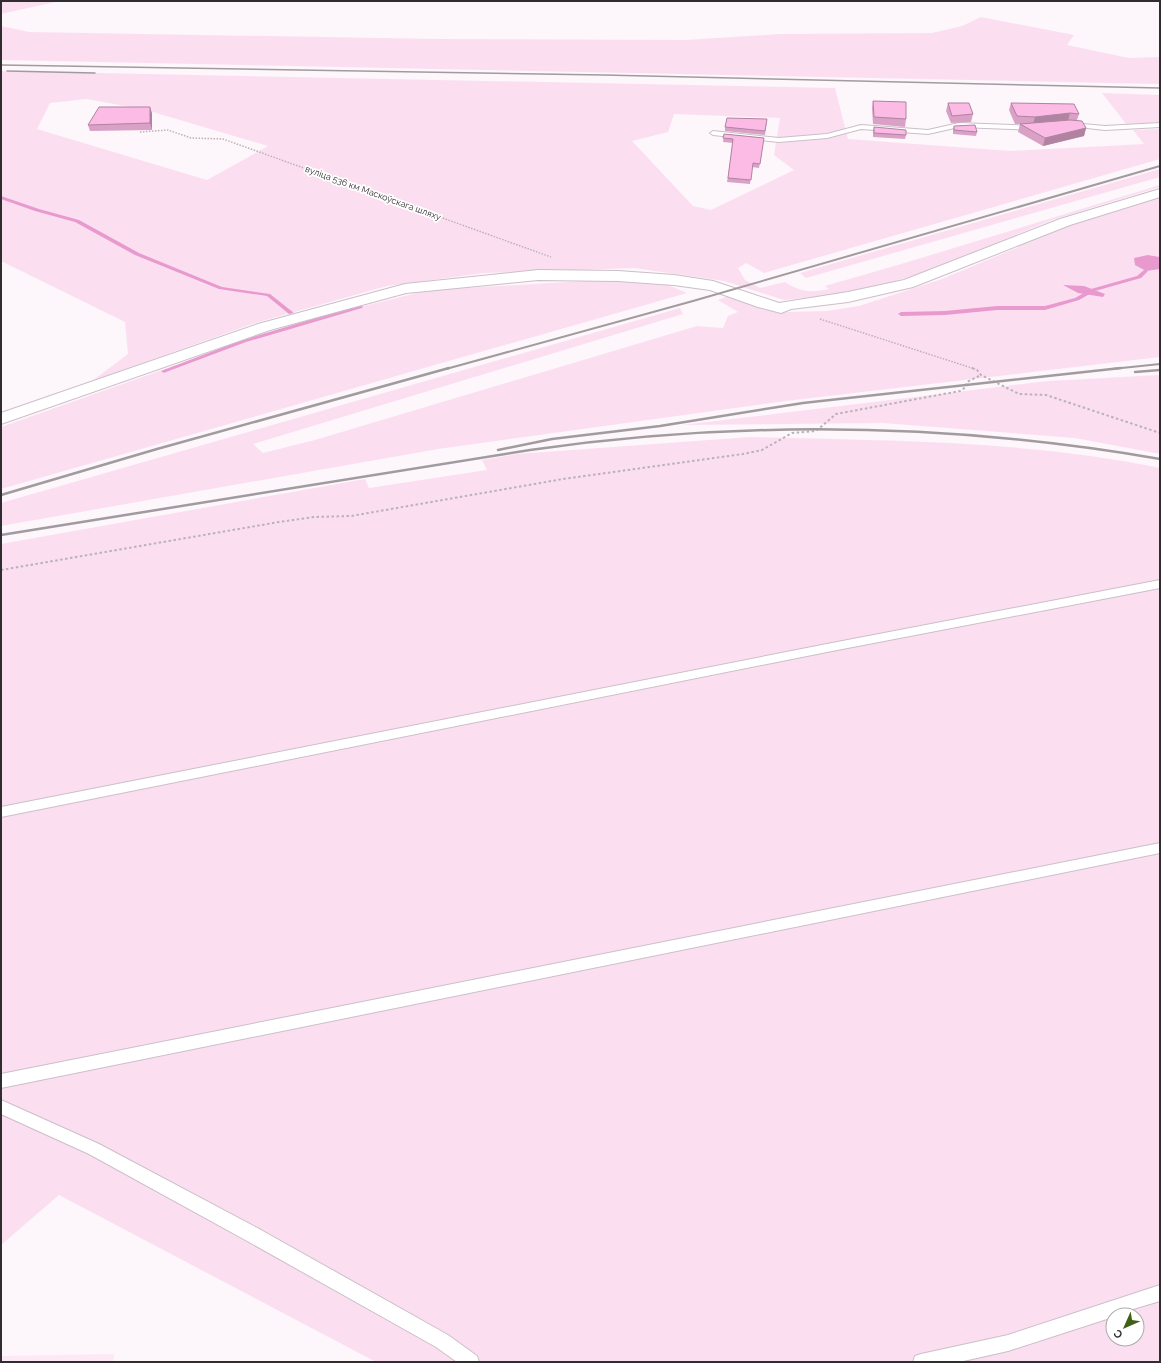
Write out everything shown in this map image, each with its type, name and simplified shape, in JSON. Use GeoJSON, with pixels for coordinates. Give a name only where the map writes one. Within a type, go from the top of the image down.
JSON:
{"type":"FeatureCollection","features":[{"type":"Feature","properties":{"kind":"street"},"geometry":{"type":"LineString","coordinates":[[1,419],[264,327],[405,289],[538,275],[618,276],[674,280],[713,286],[764,304],[781,308],[787,305],[848,297],[908,284],[1065,222],[1160,193]]}},
{"type":"Feature","properties":{"kind":"lane"},"geometry":{"type":"LineString","coordinates":[[713,133],[779,140],[827,136],[861,127],[928,132],[958,125],[1040,128]]}},
{"type":"Feature","properties":{"kind":"lane"},"geometry":{"type":"LineString","coordinates":[[1061,125],[1105,128],[1160,125]]}},
{"type":"Feature","properties":{"kind":"lane"},"geometry":{"type":"LineString","coordinates":[[1,812],[832,647],[1160,584]]}},
{"type":"Feature","properties":{"kind":"lane"},"geometry":{"type":"LineString","coordinates":[[1,1081],[1160,848]]}},
{"type":"Feature","properties":{"kind":"lane"},"geometry":{"type":"LineString","coordinates":[[1,1107],[94,1149],[248,1232],[442,1340],[471,1362]]}},
{"type":"Feature","properties":{"kind":"lane"},"geometry":{"type":"LineString","coordinates":[[921,1362],[1008,1343],[1160,1293]]}},
{"type":"Feature","properties":{"kind":"path","name":"вуліца 536 км Маскоўскага шляху"},"geometry":{"type":"LineString","coordinates":[[140,132],[168,130],[191,138],[223,139],[558,260]]}},
{"type":"Feature","properties":{"kind":"path"},"geometry":{"type":"LineString","coordinates":[[816,317],[977,370],[981,375],[1019,394],[1046,395],[1160,433]]}},
{"type":"Feature","properties":{"kind":"path"},"geometry":{"type":"LineString","coordinates":[[1,570],[279,522],[314,517],[351,516],[563,479],[666,466],[743,454],[762,450],[792,434],[816,431],[836,414],[960,391],[966,387],[967,382],[981,375]]}},
{"type":"Feature","properties":{"kind":"shaded area"},"geometry":{"type":"Polygon","coordinates":[[[1,1],[60,1],[1,14],[1,1]]]}},
{"type":"Feature","properties":{"kind":"shaded area"},"geometry":{"type":"Polygon","coordinates":[[[981,17],[1074,35],[1067,45],[1129,58],[1160,57],[1160,84],[1,60],[1,26],[29,32],[438,39],[686,40],[780,34],[932,33],[962,26],[981,17]]]}},
{"type":"Feature","properties":{"kind":"shaded area"},"geometry":{"type":"Polygon","coordinates":[[[1,71],[835,88],[848,139],[1010,151],[1144,144],[1133,130],[1160,129],[1160,159],[764,273],[746,263],[738,268],[745,280],[760,288],[785,282],[806,291],[829,289],[825,286],[1160,185],[1160,187],[1052,220],[917,275],[844,294],[784,300],[724,281],[634,268],[484,273],[387,286],[255,323],[92,381],[128,354],[125,322],[1,261],[1,71]],[[87,99],[50,103],[37,129],[207,180],[268,146],[146,110],[87,99]],[[674,114],[668,132],[632,141],[693,206],[711,210],[794,170],[774,155],[780,118],[674,114]]]}},
{"type":"Feature","properties":{"kind":"shaded area"},"geometry":{"type":"Polygon","coordinates":[[[1102,93],[1160,95],[1160,122],[1127,125],[1102,93]]]}},
{"type":"Feature","properties":{"kind":"shaded area"},"geometry":{"type":"Polygon","coordinates":[[[1160,169],[1160,177],[806,278],[800,273],[1160,169]]]}},
{"type":"Feature","properties":{"kind":"shaded area"},"geometry":{"type":"Polygon","coordinates":[[[1160,197],[1160,257],[1148,255],[1158,269],[1160,269],[1160,357],[786,401],[438,449],[1,526],[1,503],[680,308],[683,314],[253,444],[263,453],[315,440],[697,326],[723,328],[728,316],[738,312],[718,300],[728,296],[765,310],[783,312],[827,311],[859,306],[942,279],[1078,222],[1160,197]]]}},
{"type":"Feature","properties":{"kind":"shaded area"},"geometry":{"type":"Polygon","coordinates":[[[1148,255],[1160,257],[1160,269],[1146,271],[1135,265],[1134,258],[1148,255]]]}},
{"type":"Feature","properties":{"kind":"shaded area"},"geometry":{"type":"Polygon","coordinates":[[[602,280],[668,285],[687,293],[1,489],[1,427],[244,341],[360,307],[429,290],[602,280]]]}},
{"type":"Feature","properties":{"kind":"shaded area"},"geometry":{"type":"Polygon","coordinates":[[[1063,285],[1084,286],[1105,294],[1103,297],[1078,293],[1063,285]]]}},
{"type":"Feature","properties":{"kind":"shaded area"},"geometry":{"type":"Polygon","coordinates":[[[1160,375],[1160,454],[1075,438],[883,423],[682,425],[1048,381],[1160,375]]]}},
{"type":"Feature","properties":{"kind":"shaded area"},"geometry":{"type":"Polygon","coordinates":[[[750,437],[904,441],[1008,447],[1110,459],[1160,468],[1160,1362],[376,1362],[59,1195],[1,1245],[1,544],[365,479],[369,488],[487,470],[482,460],[517,454],[750,437]]]}},
{"type":"Feature","properties":{"kind":"shaded area"},"geometry":{"type":"Polygon","coordinates":[[[114,1354],[113,1362],[1,1362],[1,1356],[114,1354]]]}},
{"type":"Feature","properties":{"kind":"building"},"geometry":{"type":"Polygon","coordinates":[[[873,101],[906,102],[906,119],[874,117],[873,101]]]}},
{"type":"Feature","properties":{"kind":"building"},"geometry":{"type":"Polygon","coordinates":[[[948,103],[969,103],[973,114],[952,116],[948,103]]]}},
{"type":"Feature","properties":{"kind":"building"},"geometry":{"type":"Polygon","coordinates":[[[1011,103],[1074,104],[1079,114],[1070,113],[1035,117],[1017,116],[1011,103]]]}},
{"type":"Feature","properties":{"kind":"building"},"geometry":{"type":"Polygon","coordinates":[[[99,107],[150,107],[150,123],[88,125],[99,107]]]}},
{"type":"Feature","properties":{"kind":"building"},"geometry":{"type":"Polygon","coordinates":[[[727,118],[767,119],[765,131],[725,127],[727,118]]]}},
{"type":"Feature","properties":{"kind":"building"},"geometry":{"type":"Polygon","coordinates":[[[1070,120],[1082,121],[1086,128],[1045,138],[1020,124],[1070,120]]]}},
{"type":"Feature","properties":{"kind":"building"},"geometry":{"type":"Polygon","coordinates":[[[975,125],[977,132],[954,130],[954,126],[975,125]]]}},
{"type":"Feature","properties":{"kind":"building"},"geometry":{"type":"Polygon","coordinates":[[[874,127],[906,130],[906,135],[874,133],[874,127]]]}},
{"type":"Feature","properties":{"kind":"building"},"geometry":{"type":"Polygon","coordinates":[[[724,134],[764,138],[760,164],[753,163],[751,180],[728,178],[733,139],[723,138],[724,134]]]}},
{"type":"Feature","properties":{"kind":"waterway"},"geometry":{"type":"LineString","coordinates":[[1,197],[37,210],[77,221],[137,254],[221,288],[268,295],[291,313]]}},
{"type":"Feature","properties":{"kind":"waterway"},"geometry":{"type":"LineString","coordinates":[[901,314],[945,313],[997,308],[1045,308],[1077,299],[1093,290],[1139,277],[1146,271]]}},
{"type":"Feature","properties":{"kind":"waterway"},"geometry":{"type":"LineString","coordinates":[[164,371],[244,341],[360,307]]}},
{"type":"Feature","properties":{"kind":"railway"},"geometry":{"type":"LineString","coordinates":[[1,65],[604,75],[1160,88]]}},
{"type":"Feature","properties":{"kind":"railway"},"geometry":{"type":"LineString","coordinates":[[7,71],[95,73]]}},
{"type":"Feature","properties":{"kind":"railway"},"geometry":{"type":"LineString","coordinates":[[446,369],[693,301],[1160,166]]}},
{"type":"Feature","properties":{"kind":"railway"},"geometry":{"type":"LineString","coordinates":[[1112,369],[1160,364]]}},
{"type":"Feature","properties":{"kind":"railway"},"geometry":{"type":"LineString","coordinates":[[1,495],[157,449],[449,368]]}},
{"type":"Feature","properties":{"kind":"railway"},"geometry":{"type":"LineString","coordinates":[[498,450],[552,439],[660,426],[803,403],[1121,368]]}},
{"type":"Feature","properties":{"kind":"railway"},"geometry":{"type":"LineString","coordinates":[[1135,372],[1160,370]]}},
{"type":"Feature","properties":{"kind":"railway"},"geometry":{"type":"LineString","coordinates":[[1,535],[530,450],[609,440],[687,434],[766,430],[924,432],[1003,438],[1082,447],[1160,459]]}}]}
